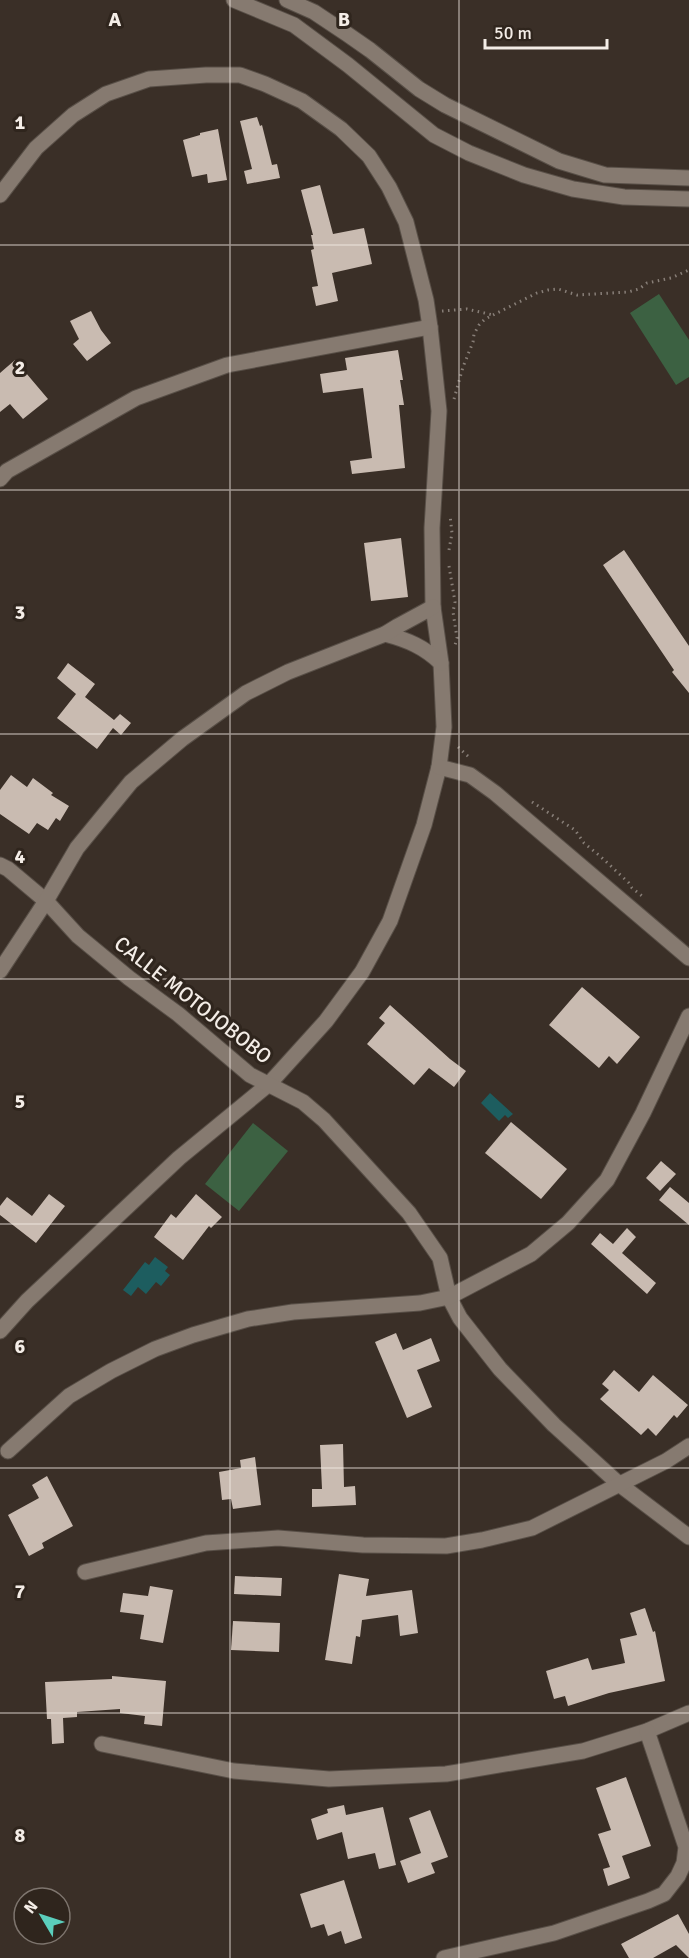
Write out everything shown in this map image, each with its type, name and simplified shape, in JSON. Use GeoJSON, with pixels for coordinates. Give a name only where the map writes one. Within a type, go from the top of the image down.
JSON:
{"type":"FeatureCollection","features":[{"type":"Feature","properties":{"kind":"street"},"geometry":{"type":"LineString","coordinates":[[234,0],[294,25],[348,65],[434,135],[469,153],[524,175],[573,189],[624,197],[689,199]]}},
{"type":"Feature","properties":{"kind":"street"},"geometry":{"type":"LineString","coordinates":[[287,0],[314,12],[370,50],[419,89],[445,105],[559,161],[605,175],[689,178]]}},
{"type":"Feature","properties":{"kind":"street"},"geometry":{"type":"LineString","coordinates":[[0,195],[36,148],[73,115],[106,94],[149,79],[240,75],[302,101],[341,129],[369,156],[389,187],[405,222],[429,320],[439,411],[432,528],[433,607],[441,663],[444,727],[440,767],[424,825],[390,921],[362,972],[332,1013],[269,1084],[179,1158],[27,1302],[0,1331]]}},
{"type":"Feature","properties":{"kind":"street"},"geometry":{"type":"LineString","coordinates":[[2,472],[136,398],[227,365],[429,320]]}},
{"type":"Feature","properties":{"kind":"street"},"geometry":{"type":"LineString","coordinates":[[0,971],[46,901],[77,848],[131,782],[182,739],[246,693],[288,672],[385,634],[433,607]]}},
{"type":"Feature","properties":{"kind":"street"},"geometry":{"type":"LineString","coordinates":[[385,634],[406,639],[418,645],[441,663]]}},
{"type":"Feature","properties":{"kind":"street"},"geometry":{"type":"LineString","coordinates":[[440,767],[470,775],[495,793],[689,958]]}},
{"type":"Feature","properties":{"kind":"street","name":"CALLE MOTOJOBOBO"},"geometry":{"type":"LineString","coordinates":[[0,865],[46,901],[78,936],[178,1014],[250,1075],[303,1102],[324,1120],[409,1213],[440,1258],[449,1297],[460,1318],[500,1369],[554,1425],[619,1484],[689,1537]]}},
{"type":"Feature","properties":{"kind":"street"},"geometry":{"type":"LineString","coordinates":[[8,1451],[69,1396],[155,1349],[248,1319],[293,1312],[409,1304],[449,1297],[531,1254],[568,1223],[607,1180],[643,1113],[689,1016]]}},
{"type":"Feature","properties":{"kind":"street"},"geometry":{"type":"LineString","coordinates":[[85,1572],[206,1543],[278,1538],[363,1545],[446,1546],[464,1543],[532,1528],[666,1461],[689,1446]]}},
{"type":"Feature","properties":{"kind":"street"},"geometry":{"type":"LineString","coordinates":[[102,1744],[234,1771],[329,1779],[446,1773],[583,1751],[647,1731],[689,1713]]}},
{"type":"Feature","properties":{"kind":"street"},"geometry":{"type":"LineString","coordinates":[[444,1958],[554,1933],[664,1894],[678,1876],[684,1863],[686,1847],[647,1731]]}},
{"type":"Feature","properties":{"kind":"path"},"geometry":{"type":"LineString","coordinates":[[453,405],[462,367],[474,334],[485,319],[537,293],[548,290],[558,289],[577,295],[628,292],[639,289],[647,283],[671,278],[689,270]]}},
{"type":"Feature","properties":{"kind":"path"},"geometry":{"type":"LineString","coordinates":[[429,320],[455,309],[467,309],[493,315]]}},
{"type":"Feature","properties":{"kind":"path"},"geometry":{"type":"LineString","coordinates":[[449,510],[452,533],[449,559],[457,638],[455,646]]}},
{"type":"Feature","properties":{"kind":"path"},"geometry":{"type":"LineString","coordinates":[[457,745],[474,761]]}},
{"type":"Feature","properties":{"kind":"path"},"geometry":{"type":"LineString","coordinates":[[530,801],[575,830],[584,843],[647,900]]}},
{"type":"Feature","properties":{"kind":"green space"},"geometry":{"type":"Polygon","coordinates":[[[659,294],[689,340],[689,377],[676,385],[630,313],[659,294]]]}},
{"type":"Feature","properties":{"kind":"green space"},"geometry":{"type":"Polygon","coordinates":[[[253,1123],[288,1151],[239,1211],[205,1184],[253,1123]]]}},
{"type":"Feature","properties":{"kind":"water"},"geometry":{"type":"Polygon","coordinates":[[[490,1093],[513,1114],[508,1118],[505,1115],[499,1121],[481,1103],[490,1093]]]}},
{"type":"Feature","properties":{"kind":"water"},"geometry":{"type":"Polygon","coordinates":[[[155,1257],[168,1267],[165,1271],[170,1275],[161,1286],[156,1282],[146,1294],[138,1287],[131,1296],[123,1290],[145,1262],[149,1265],[155,1257]]]}},
{"type":"Feature","properties":{"kind":"building"},"geometry":{"type":"Polygon","coordinates":[[[257,117],[260,126],[262,125],[272,165],[277,164],[280,178],[247,184],[244,171],[252,169],[240,121],[257,117]]]}},
{"type":"Feature","properties":{"kind":"building"},"geometry":{"type":"Polygon","coordinates":[[[218,129],[227,180],[208,183],[207,174],[192,177],[183,140],[218,129]]]}},
{"type":"Feature","properties":{"kind":"building"},"geometry":{"type":"Polygon","coordinates":[[[320,185],[333,234],[364,228],[372,264],[332,273],[338,301],[316,306],[312,287],[318,286],[311,250],[314,249],[311,235],[313,235],[301,190],[320,185]]]}},
{"type":"Feature","properties":{"kind":"building"},"geometry":{"type":"Polygon","coordinates":[[[91,311],[111,343],[87,361],[73,344],[79,339],[70,321],[91,311]]]}},
{"type":"Feature","properties":{"kind":"building"},"geometry":{"type":"Polygon","coordinates":[[[398,350],[403,380],[400,380],[404,405],[399,405],[405,468],[352,474],[350,461],[372,458],[363,388],[323,393],[320,374],[347,370],[345,358],[398,350]]]}},
{"type":"Feature","properties":{"kind":"building"},"geometry":{"type":"Polygon","coordinates":[[[15,360],[48,399],[23,419],[10,404],[0,412],[0,373],[15,360]]]}},
{"type":"Feature","properties":{"kind":"building"},"geometry":{"type":"Polygon","coordinates":[[[401,538],[408,597],[371,601],[364,543],[401,538]]]}},
{"type":"Feature","properties":{"kind":"building"},"geometry":{"type":"Polygon","coordinates":[[[624,550],[689,646],[689,693],[672,672],[674,670],[603,565],[624,550]]]}},
{"type":"Feature","properties":{"kind":"building"},"geometry":{"type":"Polygon","coordinates":[[[68,663],[95,684],[85,697],[114,720],[120,714],[131,723],[121,735],[113,728],[97,749],[57,718],[76,694],[57,678],[68,663]]]}},
{"type":"Feature","properties":{"kind":"building"},"geometry":{"type":"Polygon","coordinates":[[[11,775],[27,787],[33,778],[53,793],[51,795],[69,806],[60,821],[56,818],[48,830],[37,823],[29,834],[0,814],[0,790],[11,775]]]}},
{"type":"Feature","properties":{"kind":"building"},"geometry":{"type":"Polygon","coordinates":[[[582,987],[640,1037],[617,1064],[609,1056],[599,1068],[549,1025],[582,987]]]}},
{"type":"Feature","properties":{"kind":"building"},"geometry":{"type":"Polygon","coordinates":[[[390,1005],[466,1071],[454,1087],[429,1068],[414,1085],[367,1044],[385,1023],[379,1018],[390,1005]]]}},
{"type":"Feature","properties":{"kind":"building"},"geometry":{"type":"Polygon","coordinates":[[[511,1122],[567,1169],[541,1199],[485,1153],[511,1122]]]}},
{"type":"Feature","properties":{"kind":"building"},"geometry":{"type":"Polygon","coordinates":[[[661,1161],[676,1174],[660,1191],[646,1178],[661,1161]]]}},
{"type":"Feature","properties":{"kind":"building"},"geometry":{"type":"Polygon","coordinates":[[[670,1187],[689,1203],[689,1225],[659,1200],[670,1187]]]}},
{"type":"Feature","properties":{"kind":"building"},"geometry":{"type":"Polygon","coordinates":[[[49,1194],[65,1206],[36,1243],[0,1215],[0,1206],[7,1197],[32,1216],[49,1194]]]}},
{"type":"Feature","properties":{"kind":"building"},"geometry":{"type":"Polygon","coordinates":[[[196,1194],[222,1217],[211,1228],[209,1226],[183,1260],[154,1237],[171,1214],[176,1218],[196,1194]]]}},
{"type":"Feature","properties":{"kind":"building"},"geometry":{"type":"Polygon","coordinates":[[[627,1228],[636,1237],[622,1253],[656,1283],[647,1294],[591,1244],[600,1233],[613,1244],[627,1228]]]}},
{"type":"Feature","properties":{"kind":"building"},"geometry":{"type":"Polygon","coordinates":[[[396,1333],[403,1350],[431,1338],[440,1361],[417,1370],[432,1407],[407,1418],[375,1342],[396,1333]]]}},
{"type":"Feature","properties":{"kind":"building"},"geometry":{"type":"Polygon","coordinates":[[[614,1370],[639,1392],[653,1375],[688,1405],[677,1418],[674,1415],[656,1436],[648,1428],[641,1435],[600,1399],[609,1390],[602,1384],[614,1370]]]}},
{"type":"Feature","properties":{"kind":"building"},"geometry":{"type":"Polygon","coordinates":[[[343,1444],[344,1487],[355,1486],[356,1505],[312,1507],[312,1489],[322,1489],[320,1445],[343,1444]]]}},
{"type":"Feature","properties":{"kind":"building"},"geometry":{"type":"Polygon","coordinates":[[[255,1457],[261,1505],[233,1509],[231,1499],[222,1500],[219,1472],[241,1468],[240,1460],[255,1457]]]}},
{"type":"Feature","properties":{"kind":"building"},"geometry":{"type":"Polygon","coordinates":[[[47,1476],[73,1526],[42,1543],[44,1548],[29,1556],[8,1515],[39,1498],[32,1485],[47,1476]]]}},
{"type":"Feature","properties":{"kind":"building"},"geometry":{"type":"Polygon","coordinates":[[[339,1574],[369,1579],[366,1596],[412,1590],[418,1633],[400,1636],[398,1615],[362,1620],[360,1637],[356,1636],[352,1664],[325,1660],[339,1574]]]}},
{"type":"Feature","properties":{"kind":"building"},"geometry":{"type":"Polygon","coordinates":[[[235,1576],[282,1578],[281,1596],[234,1594],[235,1576]]]}},
{"type":"Feature","properties":{"kind":"building"},"geometry":{"type":"Polygon","coordinates":[[[150,1586],[173,1590],[163,1643],[140,1639],[144,1615],[120,1612],[123,1593],[148,1596],[150,1586]]]}},
{"type":"Feature","properties":{"kind":"building"},"geometry":{"type":"Polygon","coordinates":[[[645,1608],[653,1632],[655,1631],[665,1681],[609,1693],[568,1706],[565,1696],[554,1699],[546,1671],[588,1658],[592,1670],[625,1663],[620,1639],[637,1635],[630,1613],[645,1608]]]}},
{"type":"Feature","properties":{"kind":"building"},"geometry":{"type":"Polygon","coordinates":[[[233,1621],[280,1623],[279,1652],[231,1650],[233,1621]]]}},
{"type":"Feature","properties":{"kind":"building"},"geometry":{"type":"Polygon","coordinates":[[[112,1676],[166,1681],[162,1726],[144,1724],[145,1716],[120,1713],[120,1709],[77,1712],[77,1717],[63,1718],[64,1743],[52,1744],[51,1719],[47,1719],[45,1682],[112,1679],[112,1676]]]}},
{"type":"Feature","properties":{"kind":"building"},"geometry":{"type":"Polygon","coordinates":[[[626,1777],[651,1846],[622,1856],[630,1878],[608,1886],[603,1869],[610,1867],[598,1834],[611,1830],[596,1788],[626,1777]]]}},
{"type":"Feature","properties":{"kind":"building"},"geometry":{"type":"Polygon","coordinates":[[[344,1805],[346,1815],[383,1807],[396,1865],[379,1869],[375,1853],[348,1859],[342,1832],[317,1840],[311,1819],[328,1813],[327,1809],[344,1805]]]}},
{"type":"Feature","properties":{"kind":"building"},"geometry":{"type":"Polygon","coordinates":[[[430,1810],[448,1857],[431,1863],[435,1873],[408,1883],[400,1861],[421,1853],[409,1818],[430,1810]]]}},
{"type":"Feature","properties":{"kind":"building"},"geometry":{"type":"Polygon","coordinates":[[[344,1880],[362,1938],[345,1944],[341,1931],[328,1936],[324,1924],[311,1928],[300,1894],[344,1880]]]}},
{"type":"Feature","properties":{"kind":"building"},"geometry":{"type":"Polygon","coordinates":[[[678,1914],[689,1934],[689,1958],[676,1945],[653,1958],[629,1958],[621,1944],[678,1914]]]}}]}
